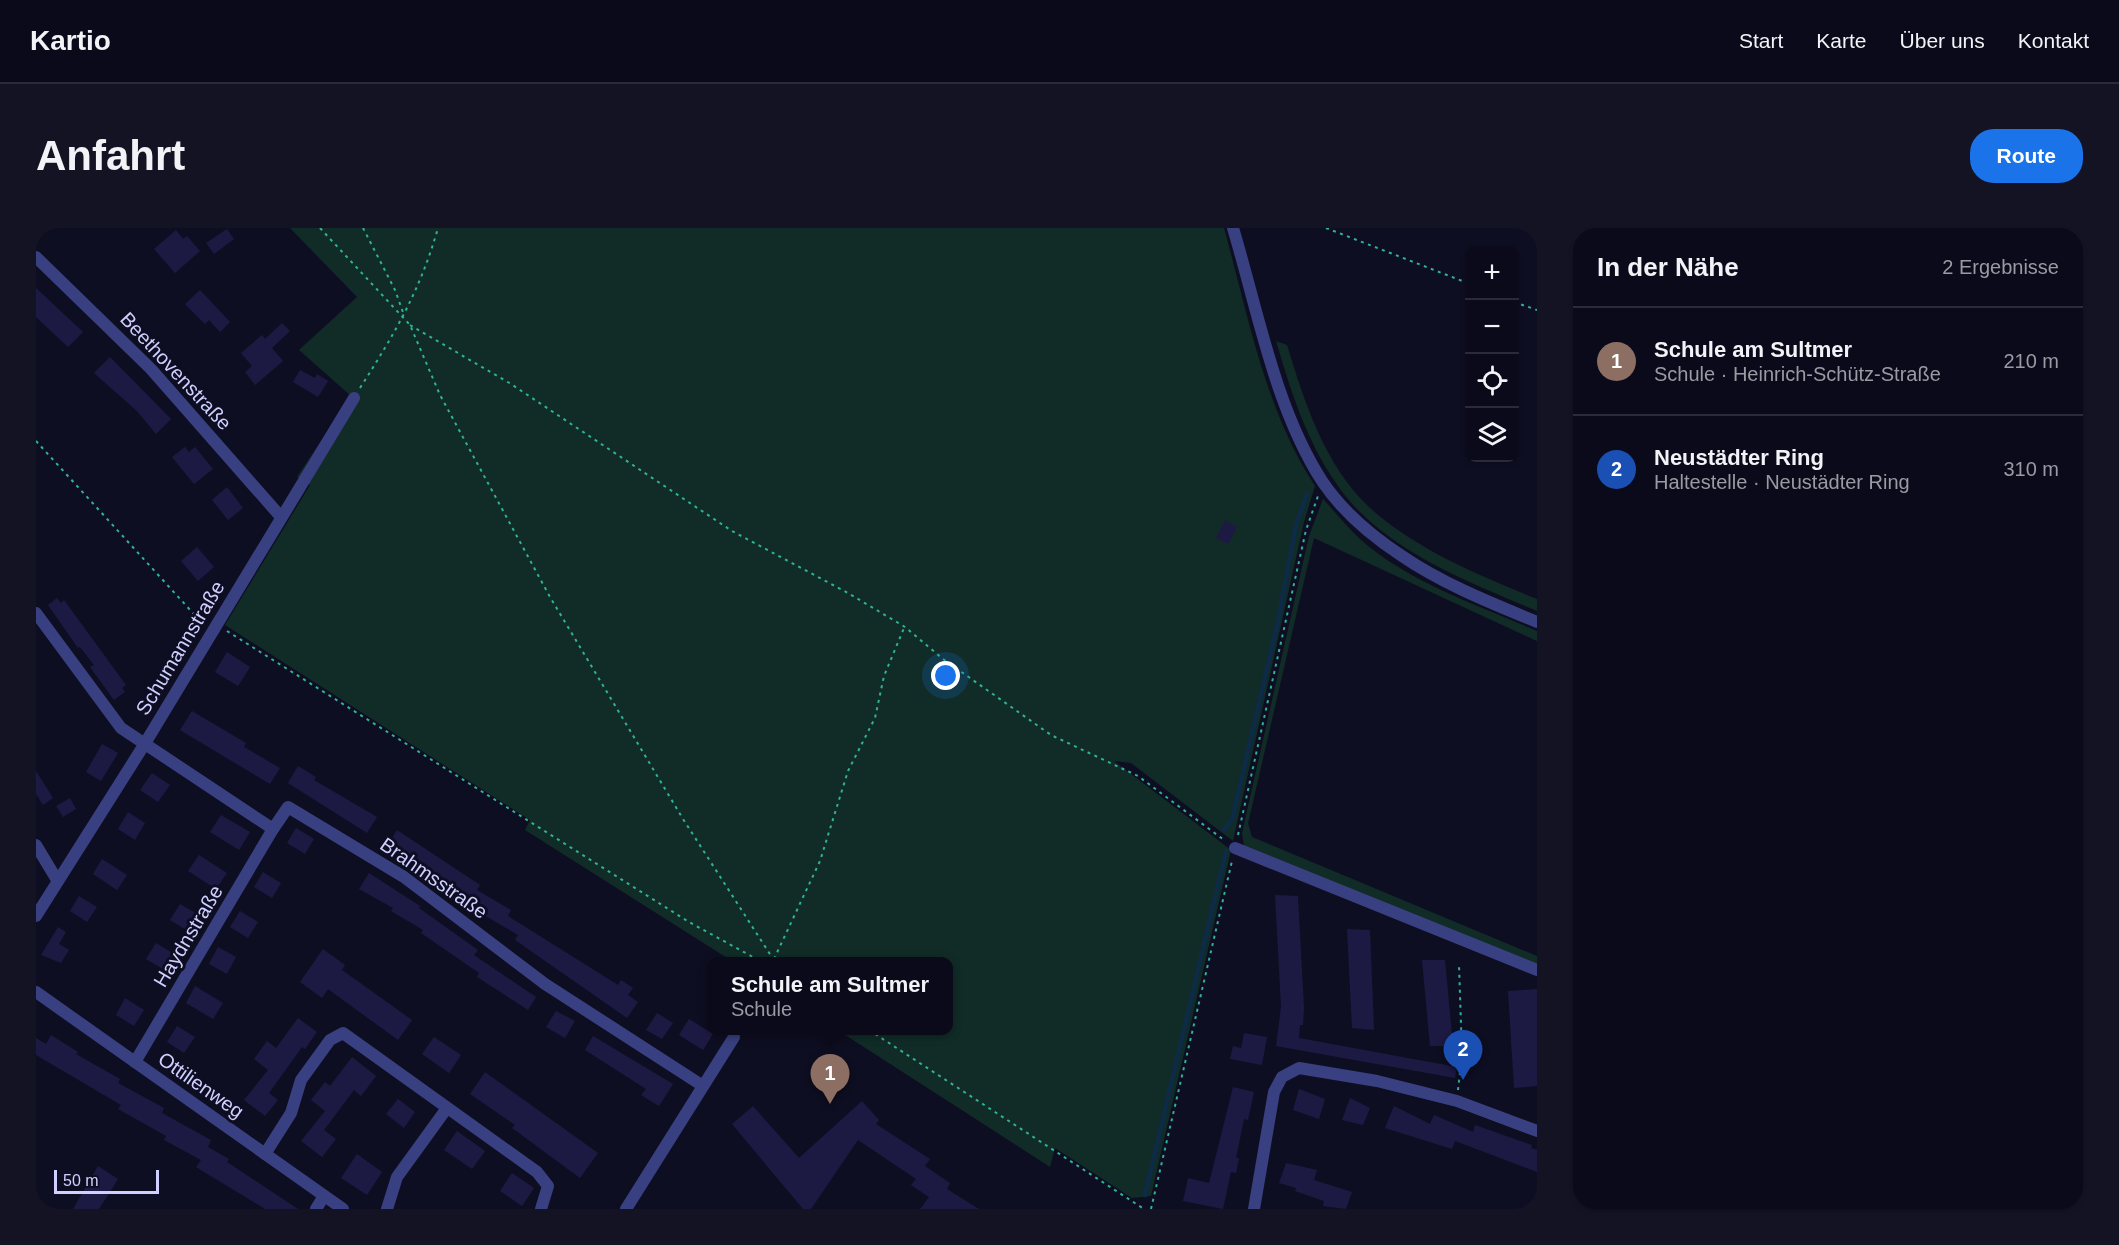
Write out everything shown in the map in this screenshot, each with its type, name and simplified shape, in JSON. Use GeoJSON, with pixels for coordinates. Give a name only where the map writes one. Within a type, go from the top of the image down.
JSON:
{"type":"FeatureCollection","features":[{"type":"Feature","properties":{"kind":"street"},"geometry":{"type":"LineString","coordinates":[[1233,228],[1284,402],[1299,439],[1323,482],[1356,519],[1403,557],[1457,587],[1537,622]]}},
{"type":"Feature","properties":{"kind":"street","name":"Beethovenstraße"},"geometry":{"type":"LineString","coordinates":[[36,257],[151,369],[281,517]]}},
{"type":"Feature","properties":{"kind":"street","name":"Schumannstraße"},"geometry":{"type":"LineString","coordinates":[[36,916],[144,745],[354,398]]}},
{"type":"Feature","properties":{"kind":"street"},"geometry":{"type":"LineString","coordinates":[[36,613],[121,728],[273,829]]}},
{"type":"Feature","properties":{"kind":"street","name":"Brahmsstraße"},"geometry":{"type":"LineString","coordinates":[[273,829],[288,807],[404,877],[546,984],[703,1086]]}},
{"type":"Feature","properties":{"kind":"street","name":"Haydnstraße"},"geometry":{"type":"LineString","coordinates":[[135,1062],[273,829]]}},
{"type":"Feature","properties":{"kind":"street"},"geometry":{"type":"LineString","coordinates":[[36,845],[57,880]]}},
{"type":"Feature","properties":{"kind":"street"},"geometry":{"type":"LineString","coordinates":[[1235,848],[1537,970]]}},
{"type":"Feature","properties":{"kind":"street","name":"Ottilienweg"},"geometry":{"type":"LineString","coordinates":[[36,992],[343,1209]]}},
{"type":"Feature","properties":{"kind":"street"},"geometry":{"type":"LineString","coordinates":[[265,1154],[291,1113],[301,1080],[330,1040],[343,1034],[537,1172],[548,1186],[540,1209]]}},
{"type":"Feature","properties":{"kind":"street"},"geometry":{"type":"LineString","coordinates":[[626,1209],[734,1036]]}},
{"type":"Feature","properties":{"kind":"street"},"geometry":{"type":"LineString","coordinates":[[1254,1209],[1274,1092],[1282,1077],[1299,1068],[1377,1081],[1457,1101],[1537,1131]]}},
{"type":"Feature","properties":{"kind":"street"},"geometry":{"type":"LineString","coordinates":[[387,1209],[397,1177],[447,1108]]}},
{"type":"Feature","properties":{"kind":"street"},"geometry":{"type":"LineString","coordinates":[[316,1209],[324,1196]]}},
{"type":"Feature","properties":{"kind":"path"},"geometry":{"type":"LineString","coordinates":[[320,228],[360,274],[410,325],[440,395],[550,597],[671,800],[773,957]]}},
{"type":"Feature","properties":{"kind":"path"},"geometry":{"type":"LineString","coordinates":[[363,228],[395,290],[404,318]]}},
{"type":"Feature","properties":{"kind":"path"},"geometry":{"type":"LineString","coordinates":[[354,398],[404,318],[427,268],[438,228]]}},
{"type":"Feature","properties":{"kind":"path"},"geometry":{"type":"LineString","coordinates":[[1326,228],[1465,282]]}},
{"type":"Feature","properties":{"kind":"path"},"geometry":{"type":"LineString","coordinates":[[1519,303],[1537,310]]}},
{"type":"Feature","properties":{"kind":"path"},"geometry":{"type":"LineString","coordinates":[[410,325],[511,384],[732,531],[848,593],[904,627],[943,659],[1051,735],[1138,776],[1235,848]]}},
{"type":"Feature","properties":{"kind":"path"},"geometry":{"type":"LineString","coordinates":[[36,441],[215,629],[689,922],[753,957]]}},
{"type":"Feature","properties":{"kind":"path"},"geometry":{"type":"LineString","coordinates":[[1151,1209],[1306,530],[1323,482]]}},
{"type":"Feature","properties":{"kind":"path"},"geometry":{"type":"LineString","coordinates":[[776,957],[820,861],[848,771],[875,718],[884,676],[904,627]]}},
{"type":"Feature","properties":{"kind":"path"},"geometry":{"type":"LineString","coordinates":[[1459,965],[1462,1054],[1459,1078]]}},
{"type":"Feature","properties":{"kind":"path"},"geometry":{"type":"LineString","coordinates":[[877,1035],[1144,1209]]}},
{"type":"Feature","properties":{"kind":"green space"},"geometry":{"type":"Polygon","coordinates":[[[290,228],[1224,228],[1250,328],[1271,394],[1283,426],[1315,486],[1304,522],[1233,841],[1131,763],[1114,761],[1231,850],[1151,1196],[1132,1198],[1055,1148],[1050,1167],[845,1035],[953,1035],[953,957],[726,957],[525,830],[530,820],[225,625],[310,485],[297,477],[351,396],[299,350],[357,297],[290,228]]]}},
{"type":"Feature","properties":{"kind":"green space"},"geometry":{"type":"Polygon","coordinates":[[[1276,341],[1287,345],[1309,410],[1328,452],[1354,491],[1369,507],[1428,549],[1471,571],[1537,599],[1537,611],[1454,575],[1400,545],[1354,506],[1325,467],[1316,450],[1294,397],[1276,341]]]}},
{"type":"Feature","properties":{"kind":"green space"},"geometry":{"type":"Polygon","coordinates":[[[1323,499],[1361,540],[1401,569],[1445,592],[1537,631],[1537,641],[1314,538],[1248,823],[1252,837],[1537,956],[1537,965],[1244,846],[1242,833],[1309,536],[1323,499]]]}},
{"type":"Feature","properties":{"kind":"building"},"geometry":{"type":"Polygon","coordinates":[[[227,229],[234,239],[214,254],[206,243],[227,229]]]}},
{"type":"Feature","properties":{"kind":"building"},"geometry":{"type":"Polygon","coordinates":[[[176,230],[183,239],[187,236],[200,251],[175,273],[154,249],[176,230]]]}},
{"type":"Feature","properties":{"kind":"building"},"geometry":{"type":"Polygon","coordinates":[[[36,288],[83,332],[68,347],[36,317],[36,288]]]}},
{"type":"Feature","properties":{"kind":"building"},"geometry":{"type":"Polygon","coordinates":[[[200,290],[230,322],[220,332],[209,320],[205,324],[185,304],[200,290]]]}},
{"type":"Feature","properties":{"kind":"building"},"geometry":{"type":"Polygon","coordinates":[[[282,323],[290,331],[272,348],[283,361],[255,385],[245,372],[252,366],[241,353],[262,335],[265,339],[282,323]]]}},
{"type":"Feature","properties":{"kind":"building"},"geometry":{"type":"Polygon","coordinates":[[[110,357],[171,419],[156,434],[137,411],[94,373],[110,357]]]}},
{"type":"Feature","properties":{"kind":"building"},"geometry":{"type":"Polygon","coordinates":[[[300,370],[315,378],[317,374],[328,381],[318,397],[293,382],[300,370]]]}},
{"type":"Feature","properties":{"kind":"building"},"geometry":{"type":"Polygon","coordinates":[[[185,447],[189,452],[195,447],[213,469],[194,484],[172,457],[185,447]]]}},
{"type":"Feature","properties":{"kind":"building"},"geometry":{"type":"Polygon","coordinates":[[[227,487],[243,508],[228,520],[212,500],[227,487]]]}},
{"type":"Feature","properties":{"kind":"building"},"geometry":{"type":"Polygon","coordinates":[[[1225,520],[1237,527],[1228,544],[1216,538],[1225,520]]]}},
{"type":"Feature","properties":{"kind":"building"},"geometry":{"type":"Polygon","coordinates":[[[197,547],[214,567],[198,581],[181,561],[197,547]]]}},
{"type":"Feature","properties":{"kind":"building"},"geometry":{"type":"Polygon","coordinates":[[[57,598],[61,603],[64,600],[126,685],[122,688],[125,692],[114,700],[90,667],[94,665],[80,647],[78,648],[48,605],[57,598]]]}},
{"type":"Feature","properties":{"kind":"building"},"geometry":{"type":"Polygon","coordinates":[[[227,652],[250,667],[238,686],[215,672],[227,652]]]}},
{"type":"Feature","properties":{"kind":"building"},"geometry":{"type":"Polygon","coordinates":[[[192,711],[246,743],[244,747],[280,768],[270,784],[180,730],[192,711]]]}},
{"type":"Feature","properties":{"kind":"building"},"geometry":{"type":"Polygon","coordinates":[[[102,744],[118,753],[101,781],[86,772],[102,744]]]}},
{"type":"Feature","properties":{"kind":"building"},"geometry":{"type":"Polygon","coordinates":[[[298,766],[316,777],[314,780],[377,817],[367,833],[288,783],[298,766]]]}},
{"type":"Feature","properties":{"kind":"building"},"geometry":{"type":"Polygon","coordinates":[[[36,771],[53,798],[43,805],[36,794],[36,771]]]}},
{"type":"Feature","properties":{"kind":"building"},"geometry":{"type":"Polygon","coordinates":[[[152,773],[170,785],[158,802],[140,790],[152,773]]]}},
{"type":"Feature","properties":{"kind":"building"},"geometry":{"type":"Polygon","coordinates":[[[70,798],[76,809],[63,817],[56,806],[70,798]]]}},
{"type":"Feature","properties":{"kind":"building"},"geometry":{"type":"Polygon","coordinates":[[[128,812],[145,823],[135,840],[118,829],[128,812]]]}},
{"type":"Feature","properties":{"kind":"building"},"geometry":{"type":"Polygon","coordinates":[[[221,815],[250,832],[239,850],[210,832],[221,815]]]}},
{"type":"Feature","properties":{"kind":"building"},"geometry":{"type":"Polygon","coordinates":[[[296,828],[314,839],[305,854],[287,843],[296,828]]]}},
{"type":"Feature","properties":{"kind":"building"},"geometry":{"type":"Polygon","coordinates":[[[397,830],[480,885],[477,890],[511,910],[508,916],[618,985],[621,980],[633,988],[628,995],[638,1002],[627,1018],[515,940],[518,935],[484,915],[487,910],[387,846],[397,830]]]}},
{"type":"Feature","properties":{"kind":"building"},"geometry":{"type":"Polygon","coordinates":[[[199,855],[227,873],[216,889],[188,871],[199,855]]]}},
{"type":"Feature","properties":{"kind":"building"},"geometry":{"type":"Polygon","coordinates":[[[102,859],[127,875],[117,890],[93,874],[102,859]]]}},
{"type":"Feature","properties":{"kind":"building"},"geometry":{"type":"Polygon","coordinates":[[[263,872],[281,883],[272,898],[254,887],[263,872]]]}},
{"type":"Feature","properties":{"kind":"building"},"geometry":{"type":"Polygon","coordinates":[[[369,873],[420,906],[419,908],[478,950],[474,955],[536,997],[528,1010],[477,977],[479,973],[421,933],[423,930],[391,911],[393,908],[359,889],[369,873]]]}},
{"type":"Feature","properties":{"kind":"building"},"geometry":{"type":"Polygon","coordinates":[[[1275,895],[1298,896],[1304,1008],[1303,1025],[1300,1025],[1299,1038],[1457,1067],[1455,1078],[1276,1046],[1281,1007],[1275,895]]]}},
{"type":"Feature","properties":{"kind":"building"},"geometry":{"type":"Polygon","coordinates":[[[79,896],[97,907],[87,922],[70,911],[79,896]]]}},
{"type":"Feature","properties":{"kind":"building"},"geometry":{"type":"Polygon","coordinates":[[[180,904],[201,916],[191,933],[170,920],[180,904]]]}},
{"type":"Feature","properties":{"kind":"building"},"geometry":{"type":"Polygon","coordinates":[[[240,911],[258,922],[248,938],[230,927],[240,911]]]}},
{"type":"Feature","properties":{"kind":"building"},"geometry":{"type":"Polygon","coordinates":[[[58,927],[66,932],[59,944],[69,950],[61,963],[41,955],[58,927]]]}},
{"type":"Feature","properties":{"kind":"building"},"geometry":{"type":"Polygon","coordinates":[[[1347,929],[1370,930],[1374,1030],[1352,1028],[1347,929]]]}},
{"type":"Feature","properties":{"kind":"building"},"geometry":{"type":"Polygon","coordinates":[[[156,943],[176,955],[166,971],[146,959],[156,943]]]}},
{"type":"Feature","properties":{"kind":"building"},"geometry":{"type":"Polygon","coordinates":[[[218,947],[236,957],[227,974],[209,964],[218,947]]]}},
{"type":"Feature","properties":{"kind":"building"},"geometry":{"type":"Polygon","coordinates":[[[323,949],[345,965],[342,970],[412,1020],[398,1040],[328,989],[322,998],[300,982],[323,949]]]}},
{"type":"Feature","properties":{"kind":"building"},"geometry":{"type":"Polygon","coordinates":[[[1422,960],[1445,960],[1453,1046],[1430,1046],[1422,960]]]}},
{"type":"Feature","properties":{"kind":"building"},"geometry":{"type":"Polygon","coordinates":[[[195,986],[223,1003],[213,1019],[186,1003],[195,986]]]}},
{"type":"Feature","properties":{"kind":"building"},"geometry":{"type":"Polygon","coordinates":[[[1537,989],[1537,1086],[1514,1088],[1508,991],[1537,989]]]}},
{"type":"Feature","properties":{"kind":"building"},"geometry":{"type":"Polygon","coordinates":[[[125,998],[144,1010],[134,1026],[116,1015],[125,998]]]}},
{"type":"Feature","properties":{"kind":"building"},"geometry":{"type":"Polygon","coordinates":[[[556,1011],[575,1021],[565,1038],[546,1027],[556,1011]]]}},
{"type":"Feature","properties":{"kind":"building"},"geometry":{"type":"Polygon","coordinates":[[[657,1013],[673,1023],[662,1039],[646,1030],[657,1013]]]}},
{"type":"Feature","properties":{"kind":"building"},"geometry":{"type":"Polygon","coordinates":[[[298,1018],[317,1032],[305,1049],[302,1047],[269,1093],[278,1100],[265,1116],[244,1100],[268,1070],[254,1059],[267,1041],[276,1048],[298,1018]]]}},
{"type":"Feature","properties":{"kind":"building"},"geometry":{"type":"Polygon","coordinates":[[[689,1019],[707,1030],[707,1035],[712,1035],[703,1050],[679,1035],[689,1019]]]}},
{"type":"Feature","properties":{"kind":"building"},"geometry":{"type":"Polygon","coordinates":[[[177,1026],[195,1037],[184,1053],[167,1042],[177,1026]]]}},
{"type":"Feature","properties":{"kind":"building"},"geometry":{"type":"Polygon","coordinates":[[[1244,1033],[1267,1037],[1262,1065],[1230,1059],[1233,1046],[1241,1048],[1244,1033]]]}},
{"type":"Feature","properties":{"kind":"building"},"geometry":{"type":"Polygon","coordinates":[[[51,1035],[78,1052],[76,1054],[120,1079],[118,1083],[164,1108],[162,1113],[211,1140],[208,1147],[229,1159],[227,1162],[298,1209],[265,1209],[196,1167],[201,1160],[164,1140],[166,1136],[118,1109],[121,1105],[36,1055],[36,1038],[46,1044],[51,1035]]]}},
{"type":"Feature","properties":{"kind":"building"},"geometry":{"type":"Polygon","coordinates":[[[593,1036],[673,1084],[659,1106],[641,1095],[646,1089],[585,1050],[593,1036]]]}},
{"type":"Feature","properties":{"kind":"building"},"geometry":{"type":"Polygon","coordinates":[[[434,1037],[461,1055],[449,1073],[422,1054],[434,1037]]]}},
{"type":"Feature","properties":{"kind":"building"},"geometry":{"type":"Polygon","coordinates":[[[352,1057],[376,1076],[361,1096],[354,1090],[324,1130],[336,1139],[322,1157],[301,1141],[325,1111],[311,1100],[325,1082],[330,1086],[352,1057]]]}},
{"type":"Feature","properties":{"kind":"building"},"geometry":{"type":"Polygon","coordinates":[[[485,1072],[598,1153],[580,1178],[512,1128],[515,1125],[470,1094],[485,1072]]]}},
{"type":"Feature","properties":{"kind":"building"},"geometry":{"type":"Polygon","coordinates":[[[1233,1087],[1254,1092],[1248,1120],[1244,1119],[1236,1158],[1239,1158],[1236,1173],[1231,1172],[1223,1209],[1183,1201],[1188,1178],[1209,1183],[1233,1087]]]}},
{"type":"Feature","properties":{"kind":"building"},"geometry":{"type":"Polygon","coordinates":[[[1299,1089],[1325,1099],[1319,1119],[1293,1110],[1299,1089]]]}},
{"type":"Feature","properties":{"kind":"building"},"geometry":{"type":"Polygon","coordinates":[[[1350,1098],[1370,1108],[1363,1125],[1342,1120],[1350,1098]]]}},
{"type":"Feature","properties":{"kind":"building"},"geometry":{"type":"Polygon","coordinates":[[[398,1099],[415,1112],[404,1128],[386,1114],[398,1099]]]}},
{"type":"Feature","properties":{"kind":"building"},"geometry":{"type":"Polygon","coordinates":[[[862,1101],[879,1120],[876,1124],[930,1159],[925,1166],[950,1183],[947,1189],[979,1209],[920,1209],[929,1197],[911,1185],[916,1179],[858,1140],[811,1209],[803,1209],[732,1124],[753,1106],[799,1158],[862,1101]]]}},
{"type":"Feature","properties":{"kind":"building"},"geometry":{"type":"Polygon","coordinates":[[[1394,1106],[1430,1124],[1434,1115],[1473,1132],[1475,1125],[1532,1145],[1531,1148],[1537,1150],[1537,1172],[1455,1141],[1452,1149],[1385,1128],[1394,1106]]]}},
{"type":"Feature","properties":{"kind":"building"},"geometry":{"type":"Polygon","coordinates":[[[457,1131],[485,1151],[472,1169],[444,1150],[457,1131]]]}},
{"type":"Feature","properties":{"kind":"building"},"geometry":{"type":"Polygon","coordinates":[[[357,1154],[382,1172],[367,1195],[341,1178],[357,1154]]]}},
{"type":"Feature","properties":{"kind":"building"},"geometry":{"type":"Polygon","coordinates":[[[1286,1163],[1317,1170],[1314,1180],[1352,1192],[1346,1209],[1323,1206],[1324,1201],[1279,1183],[1286,1163]]]}},
{"type":"Feature","properties":{"kind":"building"},"geometry":{"type":"Polygon","coordinates":[[[98,1166],[118,1179],[99,1209],[73,1209],[98,1166]]]}},
{"type":"Feature","properties":{"kind":"building"},"geometry":{"type":"Polygon","coordinates":[[[512,1173],[534,1188],[522,1206],[500,1191],[512,1173]]]}},
{"type":"Feature","properties":{"kind":"waterway"},"geometry":{"type":"LineString","coordinates":[[1224,830],[1232,820],[1278,621],[1296,525],[1307,494]]}},
{"type":"Feature","properties":{"kind":"waterway"},"geometry":{"type":"LineString","coordinates":[[1145,1195],[1226,851]]}},
{"type":"Feature","properties":{"kind":"place","name":"Neustädter Ring"},"geometry":{"type":"Point","coordinates":[1463,1080]}},
{"type":"Feature","properties":{"kind":"place","name":"Schule am Sultmer"},"geometry":{"type":"Point","coordinates":[830,1104]}}]}
